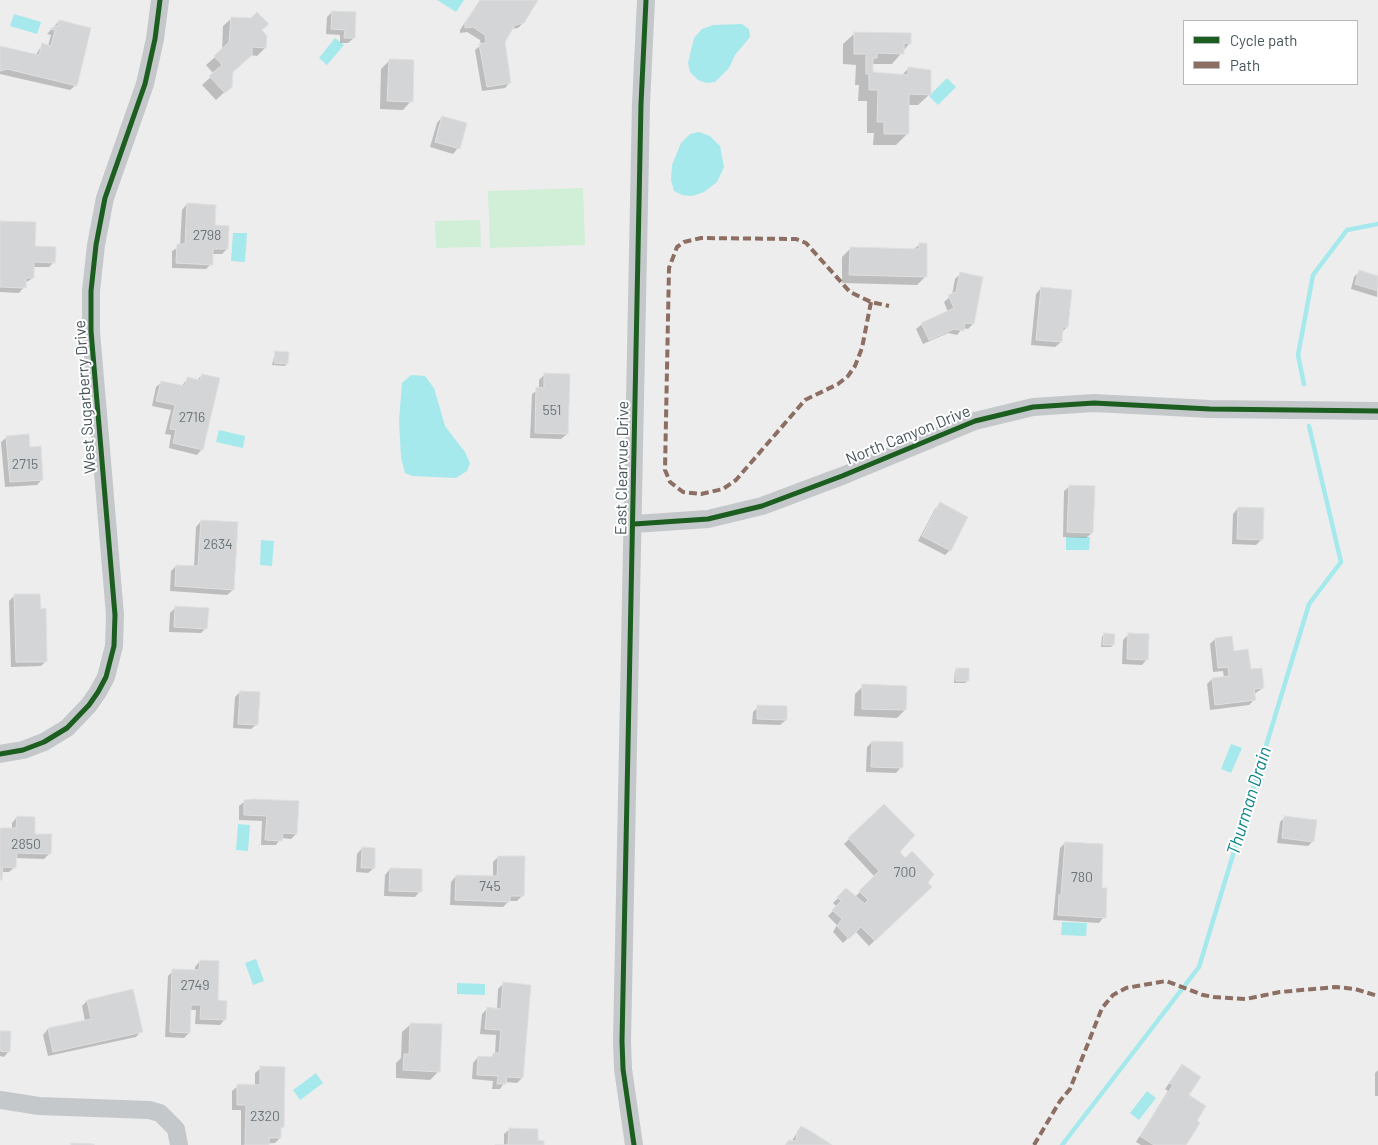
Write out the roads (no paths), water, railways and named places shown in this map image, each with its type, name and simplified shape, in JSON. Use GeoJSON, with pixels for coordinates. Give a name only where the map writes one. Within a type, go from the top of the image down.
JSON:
{"type":"FeatureCollection","features":[{"type":"Feature","properties":{"kind":"street","name":"West Sugarberry Drive"},"geometry":{"type":"LineString","coordinates":[[0,754],[23,750],[44,742],[66,728],[89,706],[108,670],[116,630],[90,330],[93,264],[105,198],[144,84],[156,39],[160,0]]}},
{"type":"Feature","properties":{"kind":"street","name":"East Clearvue Drive"},"geometry":{"type":"LineString","coordinates":[[634,1145],[622,1052],[641,104],[646,0]]}},
{"type":"Feature","properties":{"kind":"street","name":"North Canyon Drive"},"geometry":{"type":"LineString","coordinates":[[634,524],[708,519],[762,506],[842,476],[975,421],[1033,407],[1094,403],[1210,409],[1378,411]]}},
{"type":"Feature","properties":{"kind":"street"},"geometry":{"type":"LineString","coordinates":[[0,1100],[39,1106],[149,1110],[160,1113],[176,1129],[179,1145]]}},
{"type":"Feature","properties":{"kind":"water"},"geometry":{"type":"Polygon","coordinates":[[[437,0],[464,0],[456,12],[437,0]]]}},
{"type":"Feature","properties":{"kind":"water"},"geometry":{"type":"Polygon","coordinates":[[[14,14],[41,22],[37,34],[10,26],[14,14]]]}},
{"type":"Feature","properties":{"kind":"water"},"geometry":{"type":"Polygon","coordinates":[[[742,24],[749,29],[750,37],[735,55],[729,68],[715,82],[706,83],[698,80],[690,72],[688,63],[694,38],[702,29],[713,25],[742,24]]]}},
{"type":"Feature","properties":{"kind":"water"},"geometry":{"type":"Polygon","coordinates":[[[335,38],[344,45],[327,65],[319,58],[335,38]]]}},
{"type":"Feature","properties":{"kind":"water"},"geometry":{"type":"Polygon","coordinates":[[[947,78],[956,87],[938,105],[929,96],[947,78]]]}},
{"type":"Feature","properties":{"kind":"water"},"geometry":{"type":"Polygon","coordinates":[[[699,132],[710,136],[720,146],[724,167],[717,182],[704,192],[692,196],[682,195],[674,191],[671,180],[672,165],[681,143],[690,134],[699,132]]]}},
{"type":"Feature","properties":{"kind":"water"},"geometry":{"type":"Polygon","coordinates":[[[233,233],[247,233],[245,262],[231,261],[233,233]]]}},
{"type":"Feature","properties":{"kind":"water"},"geometry":{"type":"Polygon","coordinates":[[[411,375],[425,376],[434,388],[445,426],[465,452],[470,463],[467,471],[456,478],[412,476],[405,473],[401,458],[399,420],[402,383],[411,375]]]}},
{"type":"Feature","properties":{"kind":"water"},"geometry":{"type":"Polygon","coordinates":[[[219,430],[245,436],[243,448],[216,442],[219,430]]]}},
{"type":"Feature","properties":{"kind":"water"},"geometry":{"type":"Polygon","coordinates":[[[1066,537],[1090,537],[1089,550],[1066,550],[1066,537]]]}},
{"type":"Feature","properties":{"kind":"water"},"geometry":{"type":"Polygon","coordinates":[[[261,540],[274,541],[272,566],[260,565],[261,540]]]}},
{"type":"Feature","properties":{"kind":"water"},"geometry":{"type":"Polygon","coordinates":[[[1231,744],[1242,748],[1231,773],[1221,769],[1231,744]]]}},
{"type":"Feature","properties":{"kind":"water"},"geometry":{"type":"Polygon","coordinates":[[[238,824],[250,825],[248,851],[236,850],[238,824]]]}},
{"type":"Feature","properties":{"kind":"water"},"geometry":{"type":"Polygon","coordinates":[[[1062,922],[1087,923],[1086,936],[1061,935],[1062,922]]]}},
{"type":"Feature","properties":{"kind":"water"},"geometry":{"type":"Polygon","coordinates":[[[256,959],[264,981],[253,985],[245,963],[256,959]]]}},
{"type":"Feature","properties":{"kind":"water"},"geometry":{"type":"Polygon","coordinates":[[[457,983],[485,984],[485,995],[457,994],[457,983]]]}},
{"type":"Feature","properties":{"kind":"water"},"geometry":{"type":"Polygon","coordinates":[[[316,1073],[323,1083],[300,1100],[293,1090],[316,1073]]]}},
{"type":"Feature","properties":{"kind":"water"},"geometry":{"type":"Polygon","coordinates":[[[1147,1091],[1156,1098],[1139,1120],[1130,1113],[1147,1091]]]}},
{"type":"Feature","properties":{"kind":"waterway","name":"Thurman Drain"},"geometry":{"type":"LineString","coordinates":[[1304,384],[1298,355],[1313,275],[1347,230],[1378,224]]}},
{"type":"Feature","properties":{"kind":"waterway","name":"Thurman Drain"},"geometry":{"type":"LineString","coordinates":[[1062,1145],[1199,967],[1309,604],[1341,562],[1309,426]]}}]}
